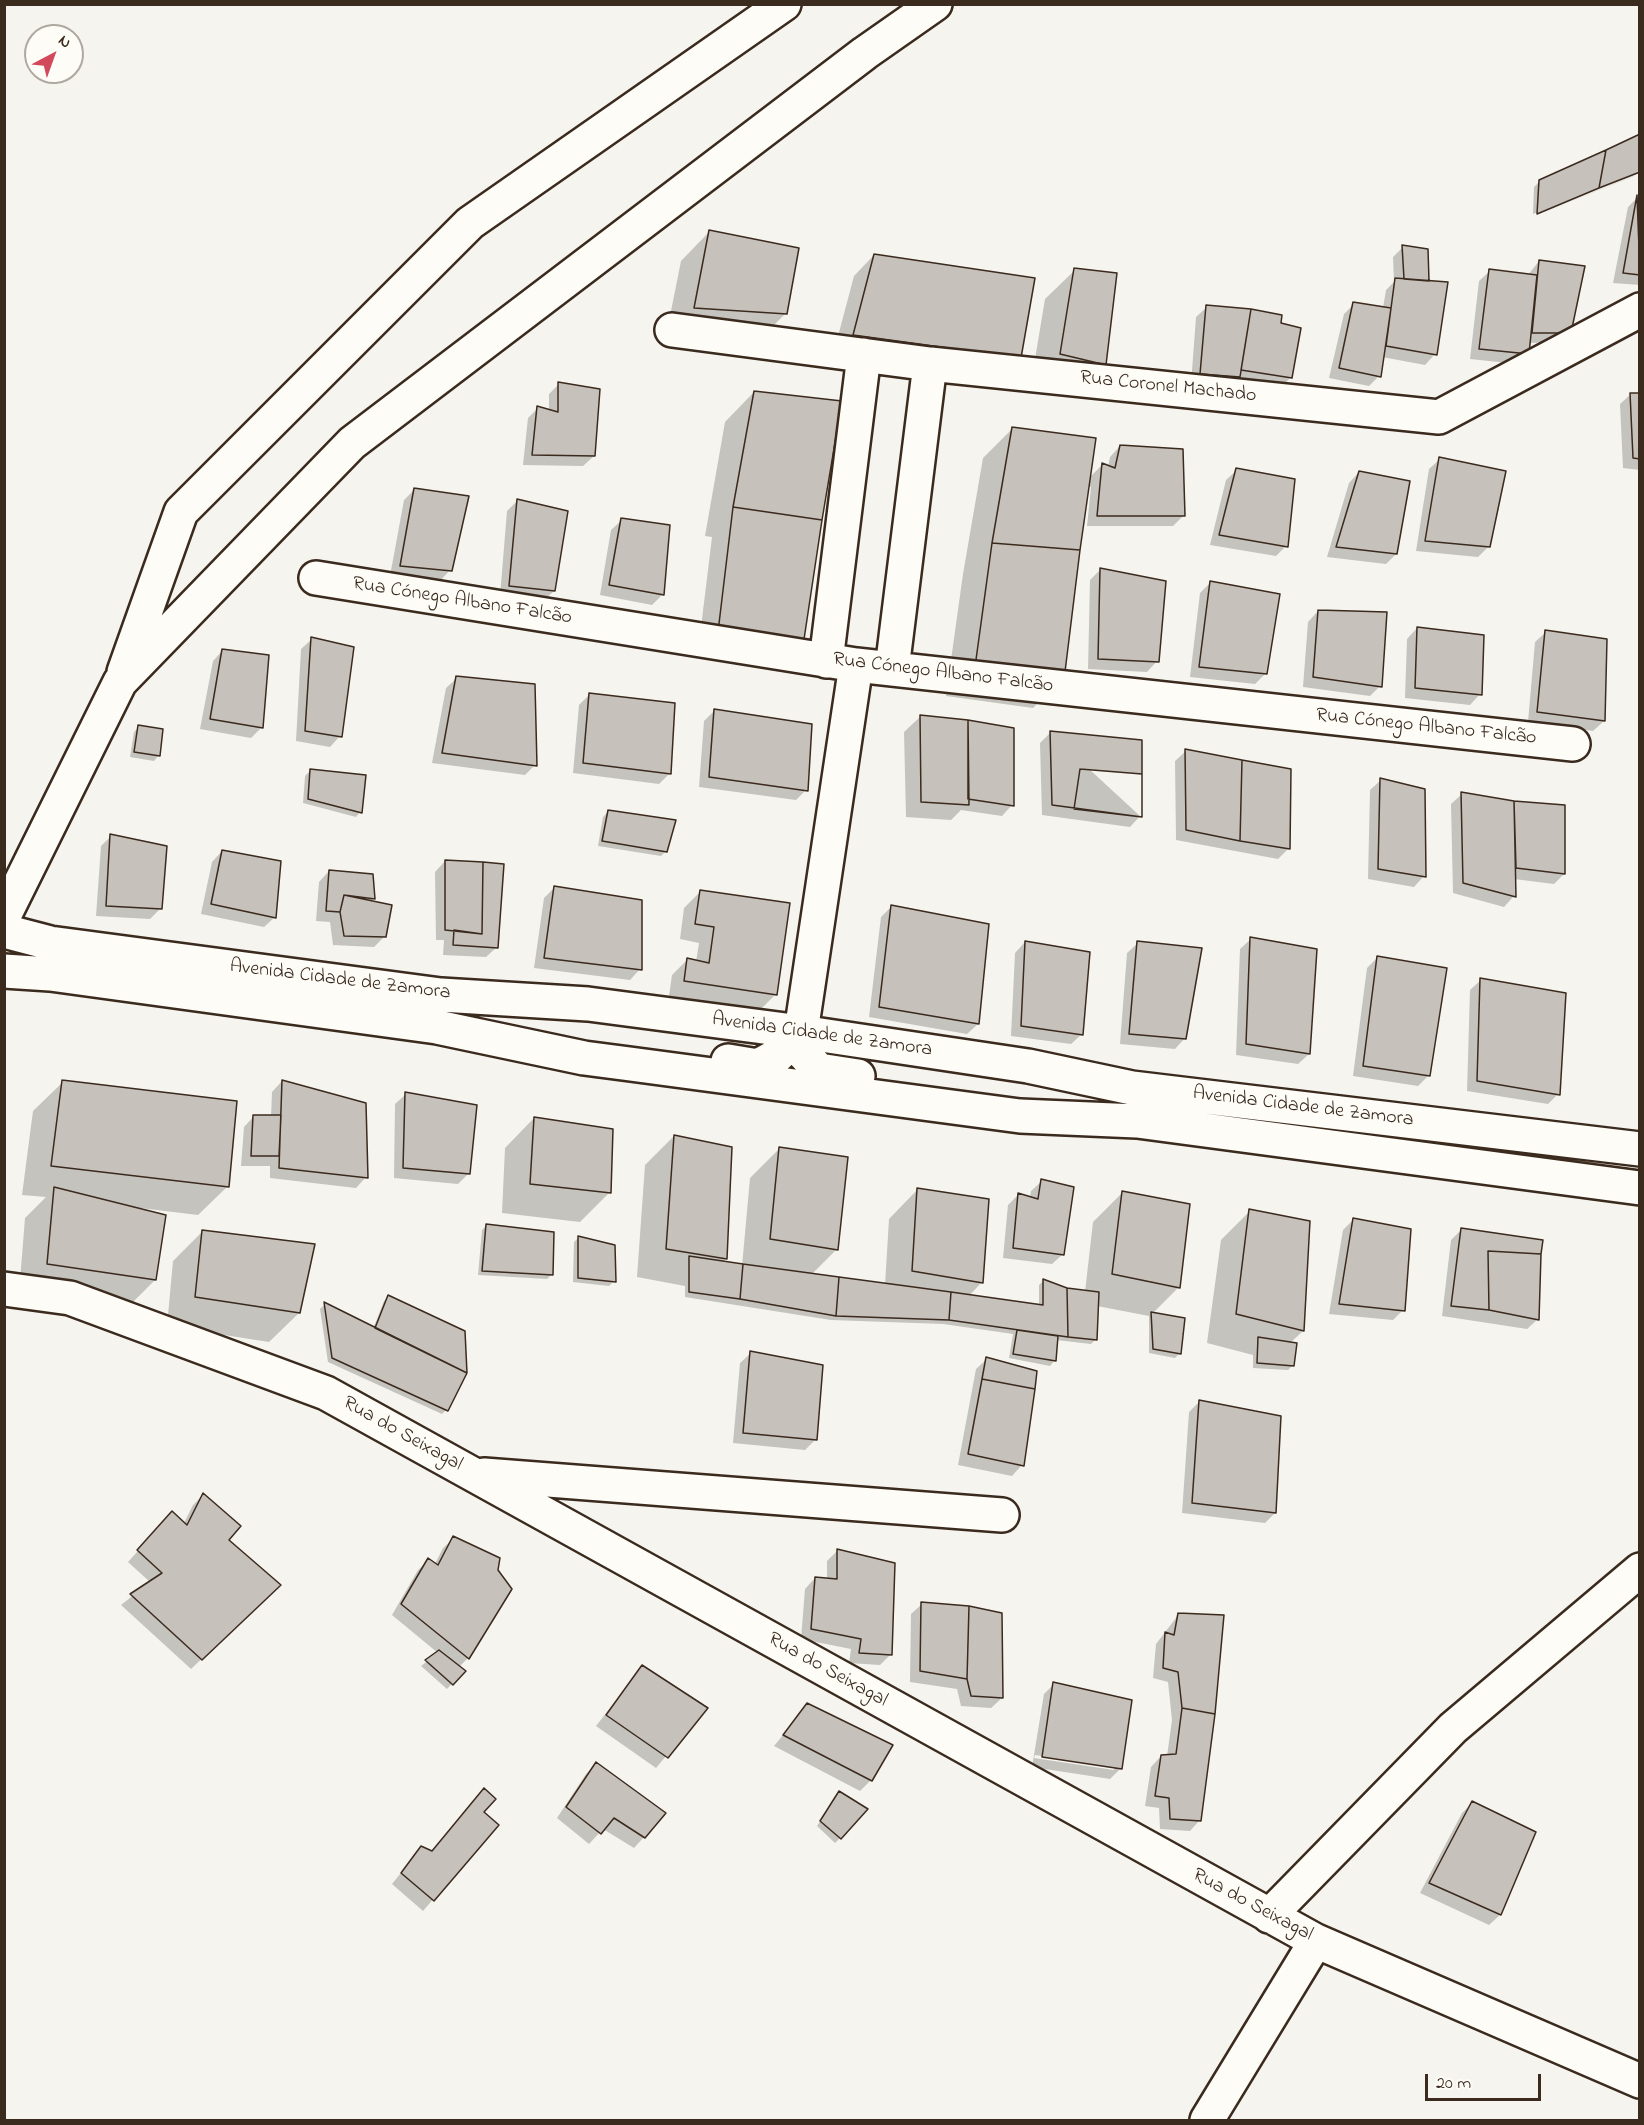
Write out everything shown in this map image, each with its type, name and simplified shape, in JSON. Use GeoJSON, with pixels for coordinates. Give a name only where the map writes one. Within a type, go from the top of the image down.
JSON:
{"type":"FeatureCollection","features":[{"type":"Feature","properties":{"kind":"street"},"geometry":{"type":"LineString","coordinates":[[4,916],[120,682],[181,512],[470,223],[784,4]]}},
{"type":"Feature","properties":{"kind":"street"},"geometry":{"type":"LineString","coordinates":[[120,682],[352,443],[865,53],[935,4]]}},
{"type":"Feature","properties":{"kind":"street","name":"Rua Coronel Machado"},"geometry":{"type":"LineString","coordinates":[[672,330],[930,364],[1439,417],[1640,310]]}},
{"type":"Feature","properties":{"kind":"street"},"geometry":{"type":"LineString","coordinates":[[864,355],[841,663],[801,1032],[802,1052],[819,1070],[928,1089],[955,1107]]}},
{"type":"Feature","properties":{"kind":"street"},"geometry":{"type":"LineString","coordinates":[[892,669],[930,364]]}},
{"type":"Feature","properties":{"kind":"street","name":"Rua Cónego Albano Falcão"},"geometry":{"type":"LineString","coordinates":[[316,578],[841,663],[1573,744]]}},
{"type":"Feature","properties":{"kind":"street","name":"Avenida Cidade de Zamora"},"geometry":{"type":"LineString","coordinates":[[4,932],[50,943],[441,995],[588,1004],[801,1032],[1028,1066],[1132,1088],[1640,1149]]}},
{"type":"Feature","properties":{"kind":"street","name":"Avenida Cidade de Zamora"},"geometry":{"type":"LineString","coordinates":[[4,971],[50,974],[438,1028],[584,1058],[1020,1116],[1137,1121],[1640,1188]]}},
{"type":"Feature","properties":{"kind":"street"},"geometry":{"type":"LineString","coordinates":[[630,1064],[668,1053],[758,1066],[778,1055],[801,1032]]}},
{"type":"Feature","properties":{"kind":"street","name":"Rua do Seixagal"},"geometry":{"type":"LineString","coordinates":[[4,1289],[70,1298],[326,1393],[1316,1941],[1640,2081]]}},
{"type":"Feature","properties":{"kind":"street"},"geometry":{"type":"LineString","coordinates":[[474,1474],[1002,1515]]}},
{"type":"Feature","properties":{"kind":"street"},"geometry":{"type":"LineString","coordinates":[[1269,1916],[1453,1728],[1640,1570]]}},
{"type":"Feature","properties":{"kind":"street"},"geometry":{"type":"LineString","coordinates":[[1208,2121],[1316,1941]]}},
{"type":"Feature","properties":{"kind":"building"},"geometry":{"type":"Polygon","coordinates":[[[1640,134],[1640,172],[1599,188],[1606,150],[1640,134]]]}},
{"type":"Feature","properties":{"kind":"building"},"geometry":{"type":"Polygon","coordinates":[[[1606,150],[1599,188],[1537,214],[1539,180],[1606,150]]]}},
{"type":"Feature","properties":{"kind":"building"},"geometry":{"type":"Polygon","coordinates":[[[1637,195],[1640,275],[1623,273],[1637,195]]]}},
{"type":"Feature","properties":{"kind":"building"},"geometry":{"type":"Polygon","coordinates":[[[709,230],[799,248],[787,314],[694,308],[709,230]]]}},
{"type":"Feature","properties":{"kind":"building"},"geometry":{"type":"Polygon","coordinates":[[[1402,245],[1428,249],[1429,281],[1404,279],[1402,245]]]}},
{"type":"Feature","properties":{"kind":"building"},"geometry":{"type":"Polygon","coordinates":[[[874,254],[1035,278],[1021,358],[853,335],[874,254]]]}},
{"type":"Feature","properties":{"kind":"building"},"geometry":{"type":"Polygon","coordinates":[[[1539,260],[1585,266],[1571,333],[1532,333],[1539,260]]]}},
{"type":"Feature","properties":{"kind":"building"},"geometry":{"type":"Polygon","coordinates":[[[1074,268],[1117,273],[1106,365],[1060,354],[1074,268]]]}},
{"type":"Feature","properties":{"kind":"building"},"geometry":{"type":"Polygon","coordinates":[[[1489,269],[1537,275],[1529,354],[1479,349],[1489,269]]]}},
{"type":"Feature","properties":{"kind":"building"},"geometry":{"type":"Polygon","coordinates":[[[1395,278],[1448,282],[1437,355],[1386,346],[1395,278]]]}},
{"type":"Feature","properties":{"kind":"building"},"geometry":{"type":"Polygon","coordinates":[[[1353,302],[1391,308],[1381,377],[1339,368],[1353,302]]]}},
{"type":"Feature","properties":{"kind":"building"},"geometry":{"type":"Polygon","coordinates":[[[1206,305],[1251,309],[1240,377],[1200,374],[1206,305]]]}},
{"type":"Feature","properties":{"kind":"building"},"geometry":{"type":"Polygon","coordinates":[[[1251,309],[1282,315],[1281,323],[1301,328],[1292,378],[1241,370],[1251,309]]]}},
{"type":"Feature","properties":{"kind":"building"},"geometry":{"type":"Polygon","coordinates":[[[558,382],[600,389],[595,456],[532,455],[537,406],[558,412],[558,382]]]}},
{"type":"Feature","properties":{"kind":"building"},"geometry":{"type":"Polygon","coordinates":[[[754,391],[842,401],[822,520],[733,507],[754,391]]]}},
{"type":"Feature","properties":{"kind":"building"},"geometry":{"type":"Polygon","coordinates":[[[1630,393],[1640,393],[1640,459],[1633,458],[1630,393]]]}},
{"type":"Feature","properties":{"kind":"building"},"geometry":{"type":"Polygon","coordinates":[[[1012,427],[1096,438],[1080,550],[992,543],[1012,427]]]}},
{"type":"Feature","properties":{"kind":"building"},"geometry":{"type":"Polygon","coordinates":[[[1120,445],[1183,449],[1185,516],[1097,516],[1102,463],[1115,468],[1120,445]]]}},
{"type":"Feature","properties":{"kind":"building"},"geometry":{"type":"Polygon","coordinates":[[[1439,457],[1506,471],[1490,547],[1425,541],[1439,457]]]}},
{"type":"Feature","properties":{"kind":"building"},"geometry":{"type":"Polygon","coordinates":[[[1236,468],[1295,479],[1288,547],[1219,535],[1236,468]]]}},
{"type":"Feature","properties":{"kind":"building"},"geometry":{"type":"Polygon","coordinates":[[[1359,471],[1410,481],[1397,554],[1336,547],[1359,471]]]}},
{"type":"Feature","properties":{"kind":"building"},"geometry":{"type":"Polygon","coordinates":[[[414,488],[469,496],[452,571],[400,566],[414,488]]]}},
{"type":"Feature","properties":{"kind":"building"},"geometry":{"type":"Polygon","coordinates":[[[517,499],[568,511],[555,591],[509,586],[517,499]]]}},
{"type":"Feature","properties":{"kind":"building"},"geometry":{"type":"Polygon","coordinates":[[[733,507],[822,520],[803,646],[718,632],[733,507]]]}},
{"type":"Feature","properties":{"kind":"building"},"geometry":{"type":"Polygon","coordinates":[[[621,518],[670,525],[664,595],[609,585],[621,518]]]}},
{"type":"Feature","properties":{"kind":"building"},"geometry":{"type":"Polygon","coordinates":[[[992,543],[1080,550],[1064,680],[975,667],[992,543]]]}},
{"type":"Feature","properties":{"kind":"building"},"geometry":{"type":"Polygon","coordinates":[[[1100,568],[1166,581],[1159,662],[1098,659],[1100,568]]]}},
{"type":"Feature","properties":{"kind":"building"},"geometry":{"type":"Polygon","coordinates":[[[1210,581],[1280,594],[1267,674],[1199,667],[1210,581]]]}},
{"type":"Feature","properties":{"kind":"building"},"geometry":{"type":"Polygon","coordinates":[[[1318,610],[1387,612],[1382,687],[1313,677],[1318,610]]]}},
{"type":"Feature","properties":{"kind":"building"},"geometry":{"type":"Polygon","coordinates":[[[1417,627],[1484,635],[1482,695],[1415,688],[1417,627]]]}},
{"type":"Feature","properties":{"kind":"building"},"geometry":{"type":"Polygon","coordinates":[[[1545,630],[1607,639],[1605,721],[1537,712],[1545,630]]]}},
{"type":"Feature","properties":{"kind":"building"},"geometry":{"type":"Polygon","coordinates":[[[311,637],[354,647],[342,737],[305,731],[311,637]]]}},
{"type":"Feature","properties":{"kind":"building"},"geometry":{"type":"Polygon","coordinates":[[[222,649],[269,655],[263,728],[210,719],[222,649]]]}},
{"type":"Feature","properties":{"kind":"building"},"geometry":{"type":"Polygon","coordinates":[[[456,676],[535,684],[537,766],[442,753],[456,676]]]}},
{"type":"Feature","properties":{"kind":"building"},"geometry":{"type":"Polygon","coordinates":[[[589,693],[675,703],[671,774],[583,763],[589,693]]]}},
{"type":"Feature","properties":{"kind":"building"},"geometry":{"type":"Polygon","coordinates":[[[714,709],[812,724],[808,791],[709,777],[714,709]]]}},
{"type":"Feature","properties":{"kind":"building"},"geometry":{"type":"Polygon","coordinates":[[[920,715],[968,720],[969,805],[921,802],[920,715]]]}},
{"type":"Feature","properties":{"kind":"building"},"geometry":{"type":"Polygon","coordinates":[[[968,720],[1014,728],[1014,806],[968,799],[968,720]]]}},
{"type":"Feature","properties":{"kind":"building"},"geometry":{"type":"Polygon","coordinates":[[[138,725],[163,729],[160,756],[134,752],[138,725]]]}},
{"type":"Feature","properties":{"kind":"building"},"geometry":{"type":"Polygon","coordinates":[[[1050,731],[1142,740],[1142,817],[1052,805],[1050,731]]]}},
{"type":"Feature","properties":{"kind":"building"},"geometry":{"type":"Polygon","coordinates":[[[1185,749],[1242,760],[1240,841],[1186,830],[1185,749]]]}},
{"type":"Feature","properties":{"kind":"building"},"geometry":{"type":"Polygon","coordinates":[[[1242,760],[1291,769],[1290,849],[1240,841],[1242,760]]]}},
{"type":"Feature","properties":{"kind":"building"},"geometry":{"type":"Polygon","coordinates":[[[310,769],[366,775],[362,813],[308,799],[310,769]]]}},
{"type":"Feature","properties":{"kind":"building"},"geometry":{"type":"Polygon","coordinates":[[[1080,769],[1142,774],[1142,817],[1074,809],[1080,769]]]}},
{"type":"Feature","properties":{"kind":"building"},"geometry":{"type":"Polygon","coordinates":[[[1380,778],[1425,789],[1426,877],[1378,869],[1380,778]]]}},
{"type":"Feature","properties":{"kind":"building"},"geometry":{"type":"Polygon","coordinates":[[[1461,792],[1514,801],[1516,897],[1463,883],[1461,792]]]}},
{"type":"Feature","properties":{"kind":"building"},"geometry":{"type":"Polygon","coordinates":[[[1514,801],[1565,805],[1565,874],[1516,868],[1514,801]]]}},
{"type":"Feature","properties":{"kind":"building"},"geometry":{"type":"Polygon","coordinates":[[[608,810],[676,820],[667,852],[602,841],[608,810]]]}},
{"type":"Feature","properties":{"kind":"building"},"geometry":{"type":"Polygon","coordinates":[[[110,834],[167,846],[162,909],[106,906],[110,834]]]}},
{"type":"Feature","properties":{"kind":"building"},"geometry":{"type":"Polygon","coordinates":[[[222,850],[281,861],[276,918],[211,904],[222,850]]]}},
{"type":"Feature","properties":{"kind":"building"},"geometry":{"type":"Polygon","coordinates":[[[445,860],[483,862],[482,934],[445,930],[445,860]]]}},
{"type":"Feature","properties":{"kind":"building"},"geometry":{"type":"Polygon","coordinates":[[[483,862],[504,864],[498,948],[453,945],[454,930],[482,934],[483,862]]]}},
{"type":"Feature","properties":{"kind":"building"},"geometry":{"type":"Polygon","coordinates":[[[329,870],[373,874],[375,899],[344,895],[340,912],[326,911],[329,870]]]}},
{"type":"Feature","properties":{"kind":"building"},"geometry":{"type":"Polygon","coordinates":[[[554,886],[642,900],[642,970],[544,958],[554,886]]]}},
{"type":"Feature","properties":{"kind":"building"},"geometry":{"type":"Polygon","coordinates":[[[700,890],[790,903],[777,995],[684,981],[687,958],[709,963],[714,927],[695,924],[700,890]]]}},
{"type":"Feature","properties":{"kind":"building"},"geometry":{"type":"Polygon","coordinates":[[[344,895],[392,905],[386,937],[344,936],[340,912],[344,895]]]}},
{"type":"Feature","properties":{"kind":"building"},"geometry":{"type":"Polygon","coordinates":[[[891,905],[989,924],[979,1024],[879,1007],[891,905]]]}},
{"type":"Feature","properties":{"kind":"building"},"geometry":{"type":"Polygon","coordinates":[[[1250,937],[1317,949],[1310,1054],[1246,1044],[1250,937]]]}},
{"type":"Feature","properties":{"kind":"building"},"geometry":{"type":"Polygon","coordinates":[[[1025,941],[1090,952],[1083,1035],[1021,1026],[1025,941]]]}},
{"type":"Feature","properties":{"kind":"building"},"geometry":{"type":"Polygon","coordinates":[[[1137,941],[1202,948],[1186,1039],[1129,1034],[1137,941]]]}},
{"type":"Feature","properties":{"kind":"building"},"geometry":{"type":"Polygon","coordinates":[[[1377,956],[1447,968],[1430,1076],[1363,1066],[1377,956]]]}},
{"type":"Feature","properties":{"kind":"building"},"geometry":{"type":"Polygon","coordinates":[[[1480,978],[1566,993],[1560,1095],[1477,1081],[1480,978]]]}},
{"type":"Feature","properties":{"kind":"building"},"geometry":{"type":"Polygon","coordinates":[[[62,1080],[237,1101],[229,1187],[51,1166],[62,1080]]]}},
{"type":"Feature","properties":{"kind":"building"},"geometry":{"type":"Polygon","coordinates":[[[282,1080],[366,1103],[368,1178],[279,1168],[282,1080]]]}},
{"type":"Feature","properties":{"kind":"building"},"geometry":{"type":"Polygon","coordinates":[[[405,1092],[477,1105],[470,1174],[403,1168],[405,1092]]]}},
{"type":"Feature","properties":{"kind":"building"},"geometry":{"type":"Polygon","coordinates":[[[253,1115],[281,1115],[279,1156],[251,1156],[253,1115]]]}},
{"type":"Feature","properties":{"kind":"building"},"geometry":{"type":"Polygon","coordinates":[[[534,1117],[613,1129],[611,1193],[530,1184],[534,1117]]]}},
{"type":"Feature","properties":{"kind":"building"},"geometry":{"type":"Polygon","coordinates":[[[674,1135],[732,1147],[727,1259],[666,1249],[674,1135]]]}},
{"type":"Feature","properties":{"kind":"building"},"geometry":{"type":"Polygon","coordinates":[[[779,1147],[848,1157],[838,1250],[770,1239],[779,1147]]]}},
{"type":"Feature","properties":{"kind":"building"},"geometry":{"type":"Polygon","coordinates":[[[1041,1179],[1074,1187],[1064,1255],[1013,1248],[1018,1193],[1038,1199],[1041,1179]]]}},
{"type":"Feature","properties":{"kind":"building"},"geometry":{"type":"Polygon","coordinates":[[[54,1187],[166,1215],[156,1280],[47,1264],[54,1187]]]}},
{"type":"Feature","properties":{"kind":"building"},"geometry":{"type":"Polygon","coordinates":[[[917,1188],[989,1199],[983,1283],[912,1271],[917,1188]]]}},
{"type":"Feature","properties":{"kind":"building"},"geometry":{"type":"Polygon","coordinates":[[[1122,1191],[1190,1204],[1180,1288],[1112,1274],[1122,1191]]]}},
{"type":"Feature","properties":{"kind":"building"},"geometry":{"type":"Polygon","coordinates":[[[1249,1209],[1310,1221],[1304,1331],[1236,1314],[1249,1209]]]}},
{"type":"Feature","properties":{"kind":"building"},"geometry":{"type":"Polygon","coordinates":[[[1353,1218],[1411,1229],[1405,1311],[1339,1304],[1353,1218]]]}},
{"type":"Feature","properties":{"kind":"building"},"geometry":{"type":"Polygon","coordinates":[[[486,1224],[554,1232],[553,1275],[482,1271],[486,1224]]]}},
{"type":"Feature","properties":{"kind":"building"},"geometry":{"type":"Polygon","coordinates":[[[1461,1228],[1543,1240],[1541,1254],[1488,1251],[1489,1310],[1451,1306],[1461,1228]]]}},
{"type":"Feature","properties":{"kind":"building"},"geometry":{"type":"Polygon","coordinates":[[[202,1230],[315,1244],[300,1313],[195,1297],[202,1230]]]}},
{"type":"Feature","properties":{"kind":"building"},"geometry":{"type":"Polygon","coordinates":[[[578,1236],[615,1245],[616,1282],[578,1278],[578,1236]]]}},
{"type":"Feature","properties":{"kind":"building"},"geometry":{"type":"Polygon","coordinates":[[[1488,1251],[1541,1254],[1539,1320],[1489,1310],[1488,1251]]]}},
{"type":"Feature","properties":{"kind":"building"},"geometry":{"type":"Polygon","coordinates":[[[689,1256],[743,1264],[740,1299],[689,1292],[689,1256]]]}},
{"type":"Feature","properties":{"kind":"building"},"geometry":{"type":"Polygon","coordinates":[[[743,1264],[839,1277],[836,1316],[740,1299],[743,1264]]]}},
{"type":"Feature","properties":{"kind":"building"},"geometry":{"type":"Polygon","coordinates":[[[839,1277],[951,1292],[949,1320],[836,1316],[839,1277]]]}},
{"type":"Feature","properties":{"kind":"building"},"geometry":{"type":"Polygon","coordinates":[[[1043,1279],[1067,1288],[1068,1337],[949,1320],[951,1292],[1043,1305],[1043,1279]]]}},
{"type":"Feature","properties":{"kind":"building"},"geometry":{"type":"Polygon","coordinates":[[[1067,1288],[1099,1292],[1097,1340],[1068,1337],[1067,1288]]]}},
{"type":"Feature","properties":{"kind":"building"},"geometry":{"type":"Polygon","coordinates":[[[388,1295],[465,1331],[467,1373],[375,1328],[388,1295]]]}},
{"type":"Feature","properties":{"kind":"building"},"geometry":{"type":"Polygon","coordinates":[[[324,1302],[467,1373],[448,1411],[332,1358],[324,1302]]]}},
{"type":"Feature","properties":{"kind":"building"},"geometry":{"type":"Polygon","coordinates":[[[1151,1312],[1185,1318],[1181,1354],[1153,1349],[1151,1312]]]}},
{"type":"Feature","properties":{"kind":"building"},"geometry":{"type":"Polygon","coordinates":[[[1017,1330],[1058,1336],[1056,1361],[1013,1354],[1017,1330]]]}},
{"type":"Feature","properties":{"kind":"building"},"geometry":{"type":"Polygon","coordinates":[[[1258,1337],[1297,1343],[1294,1366],[1257,1363],[1258,1337]]]}},
{"type":"Feature","properties":{"kind":"building"},"geometry":{"type":"Polygon","coordinates":[[[750,1351],[823,1365],[817,1440],[743,1433],[750,1351]]]}},
{"type":"Feature","properties":{"kind":"building"},"geometry":{"type":"Polygon","coordinates":[[[986,1357],[1037,1371],[1035,1389],[982,1379],[986,1357]]]}},
{"type":"Feature","properties":{"kind":"building"},"geometry":{"type":"Polygon","coordinates":[[[982,1379],[1035,1389],[1024,1466],[968,1454],[982,1379]]]}},
{"type":"Feature","properties":{"kind":"building"},"geometry":{"type":"Polygon","coordinates":[[[1199,1400],[1281,1416],[1276,1513],[1192,1503],[1199,1400]]]}},
{"type":"Feature","properties":{"kind":"building"},"geometry":{"type":"Polygon","coordinates":[[[203,1493],[241,1526],[229,1540],[281,1585],[202,1660],[130,1594],[162,1573],[137,1550],[172,1511],[187,1525],[203,1493]]]}},
{"type":"Feature","properties":{"kind":"building"},"geometry":{"type":"Polygon","coordinates":[[[453,1536],[500,1558],[498,1570],[512,1589],[469,1659],[401,1604],[428,1558],[438,1565],[453,1536]]]}},
{"type":"Feature","properties":{"kind":"building"},"geometry":{"type":"Polygon","coordinates":[[[837,1549],[895,1563],[892,1655],[859,1653],[861,1639],[811,1629],[815,1577],[837,1579],[837,1549]]]}},
{"type":"Feature","properties":{"kind":"building"},"geometry":{"type":"Polygon","coordinates":[[[921,1602],[969,1606],[967,1679],[920,1671],[921,1602]]]}},
{"type":"Feature","properties":{"kind":"building"},"geometry":{"type":"Polygon","coordinates":[[[969,1606],[1002,1613],[1003,1698],[971,1696],[967,1679],[969,1606]]]}},
{"type":"Feature","properties":{"kind":"building"},"geometry":{"type":"Polygon","coordinates":[[[1178,1613],[1224,1615],[1215,1714],[1182,1708],[1178,1672],[1163,1668],[1165,1632],[1174,1635],[1178,1613]]]}},
{"type":"Feature","properties":{"kind":"building"},"geometry":{"type":"Polygon","coordinates":[[[439,1650],[466,1671],[453,1685],[425,1660],[439,1650]]]}},
{"type":"Feature","properties":{"kind":"building"},"geometry":{"type":"Polygon","coordinates":[[[642,1665],[708,1708],[668,1758],[606,1715],[642,1665]]]}},
{"type":"Feature","properties":{"kind":"building"},"geometry":{"type":"Polygon","coordinates":[[[1053,1682],[1132,1700],[1122,1769],[1042,1757],[1053,1682]]]}},
{"type":"Feature","properties":{"kind":"building"},"geometry":{"type":"Polygon","coordinates":[[[807,1703],[893,1745],[872,1781],[783,1735],[807,1703]]]}},
{"type":"Feature","properties":{"kind":"building"},"geometry":{"type":"Polygon","coordinates":[[[1182,1708],[1215,1714],[1201,1821],[1170,1819],[1169,1798],[1155,1796],[1161,1755],[1176,1754],[1182,1708]]]}},
{"type":"Feature","properties":{"kind":"building"},"geometry":{"type":"Polygon","coordinates":[[[596,1762],[666,1813],[645,1838],[614,1818],[601,1834],[566,1807],[596,1762]]]}},
{"type":"Feature","properties":{"kind":"building"},"geometry":{"type":"Polygon","coordinates":[[[484,1788],[496,1799],[484,1812],[499,1825],[434,1901],[401,1873],[421,1846],[432,1851],[484,1788]]]}},
{"type":"Feature","properties":{"kind":"building"},"geometry":{"type":"Polygon","coordinates":[[[839,1791],[868,1809],[841,1839],[820,1821],[839,1791]]]}},
{"type":"Feature","properties":{"kind":"building"},"geometry":{"type":"Polygon","coordinates":[[[1472,1801],[1536,1832],[1501,1915],[1429,1883],[1472,1801]]]}}]}
